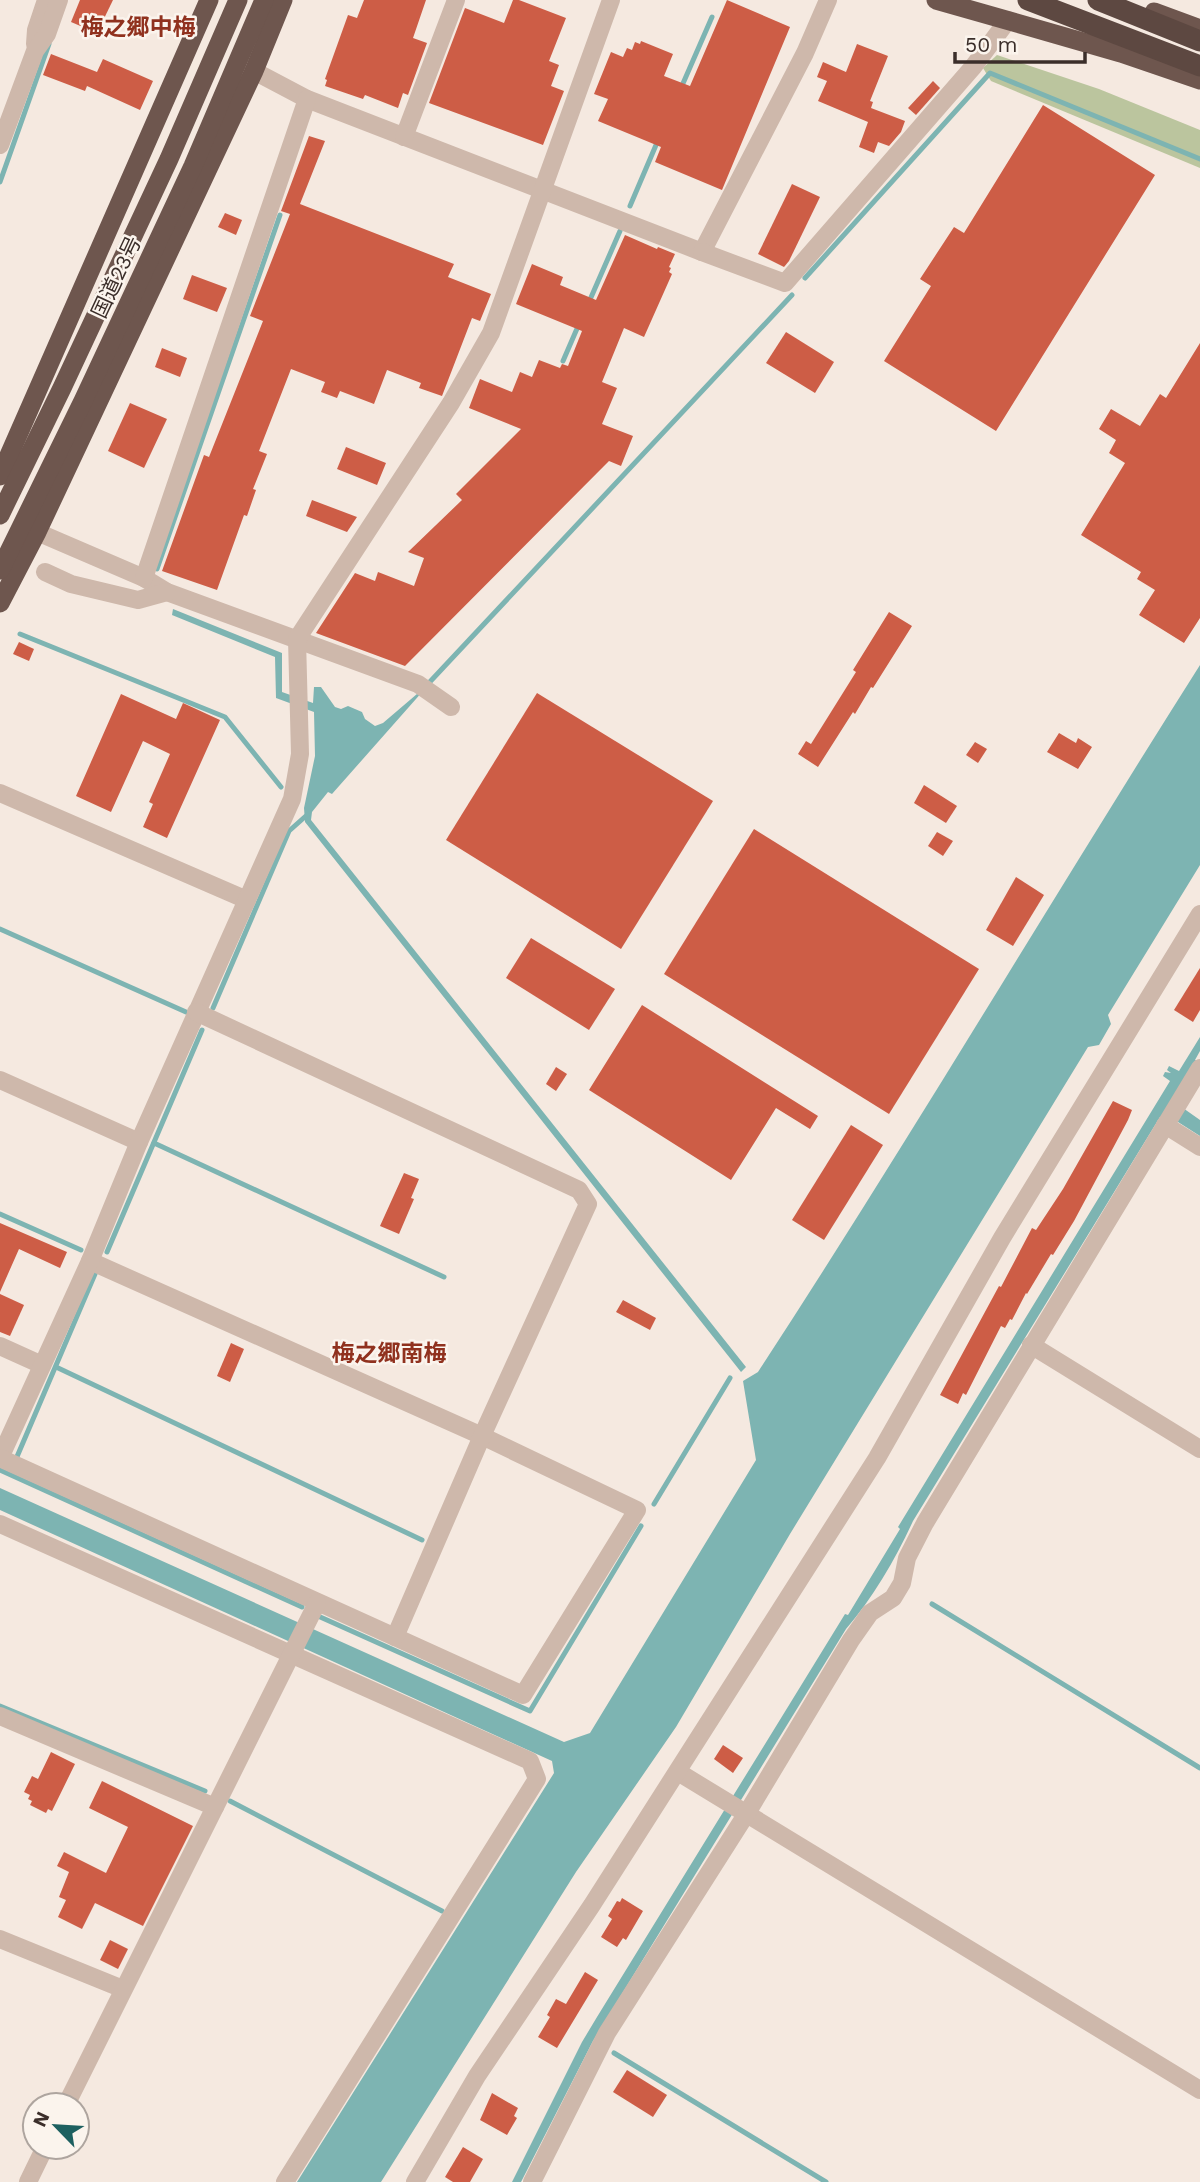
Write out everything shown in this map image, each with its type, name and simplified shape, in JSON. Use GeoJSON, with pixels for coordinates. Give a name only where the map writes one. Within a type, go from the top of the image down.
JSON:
{"type":"FeatureCollection","features":[{"type":"Feature","properties":{"kind":"highway"},"geometry":{"type":"LineString","coordinates":[[0,476],[209,0]]}},
{"type":"Feature","properties":{"kind":"highway","name":"国道23号"},"geometry":{"type":"LineString","coordinates":[[0,514],[169,159],[238,0]]}},
{"type":"Feature","properties":{"kind":"highway","name":"国道23号"},"geometry":{"type":"LineString","coordinates":[[0,570],[193,166],[264,0]]}},
{"type":"Feature","properties":{"kind":"highway"},"geometry":{"type":"LineString","coordinates":[[0,603],[37,532],[254,71],[283,0]]}},
{"type":"Feature","properties":{"kind":"highway"},"geometry":{"type":"LineString","coordinates":[[936,0],[1121,53],[1200,80]]}},
{"type":"Feature","properties":{"kind":"highway"},"geometry":{"type":"LineString","coordinates":[[1028,0],[1200,66]]}},
{"type":"Feature","properties":{"kind":"highway"},"geometry":{"type":"LineString","coordinates":[[1098,0],[1200,41]]}},
{"type":"Feature","properties":{"kind":"highway"},"geometry":{"type":"LineString","coordinates":[[1123,0],[1200,29]]}},
{"type":"Feature","properties":{"kind":"street"},"geometry":{"type":"LineString","coordinates":[[0,145],[34,51],[36,30],[46,0]]}},
{"type":"Feature","properties":{"kind":"street"},"geometry":{"type":"LineString","coordinates":[[34,51],[47,34],[59,0]]}},
{"type":"Feature","properties":{"kind":"street"},"geometry":{"type":"LineString","coordinates":[[404,137],[456,0]]}},
{"type":"Feature","properties":{"kind":"street"},"geometry":{"type":"LineString","coordinates":[[90,1261],[482,1436],[637,1510],[523,1695],[395,1637],[313,1611],[0,1458],[90,1261],[139,1142],[292,799],[300,754],[298,639],[451,403],[491,334],[611,0]]}},
{"type":"Feature","properties":{"kind":"street"},"geometry":{"type":"LineString","coordinates":[[702,251],[805,53],[828,0]]}},
{"type":"Feature","properties":{"kind":"street"},"geometry":{"type":"LineString","coordinates":[[254,71],[307,99],[785,283],[973,66],[1008,20]]}},
{"type":"Feature","properties":{"kind":"street"},"geometry":{"type":"LineString","coordinates":[[144,578],[307,99]]}},
{"type":"Feature","properties":{"kind":"street"},"geometry":{"type":"LineString","coordinates":[[37,532],[144,578],[167,592],[418,684],[452,707]]}},
{"type":"Feature","properties":{"kind":"street"},"geometry":{"type":"LineString","coordinates":[[45,572],[71,584],[138,600],[167,592]]}},
{"type":"Feature","properties":{"kind":"street"},"geometry":{"type":"LineString","coordinates":[[0,793],[247,900]]}},
{"type":"Feature","properties":{"kind":"street"},"geometry":{"type":"LineString","coordinates":[[415,2182],[477,2076],[592,1905],[883,1449],[1002,1238],[1200,914]]}},
{"type":"Feature","properties":{"kind":"street"},"geometry":{"type":"LineString","coordinates":[[196,1012],[579,1190],[588,1205],[482,1436],[395,1637]]}},
{"type":"Feature","properties":{"kind":"street"},"geometry":{"type":"LineString","coordinates":[[532,2182],[607,2033],[738,1808],[870,1613],[893,1598],[902,1583],[907,1558],[919,1535],[1200,1068]]}},
{"type":"Feature","properties":{"kind":"street"},"geometry":{"type":"LineString","coordinates":[[0,1080],[139,1142]]}},
{"type":"Feature","properties":{"kind":"street"},"geometry":{"type":"LineString","coordinates":[[1165,1125],[1200,1147]]}},
{"type":"Feature","properties":{"kind":"street"},"geometry":{"type":"LineString","coordinates":[[1031,1345],[1200,1449]]}},
{"type":"Feature","properties":{"kind":"street"},"geometry":{"type":"LineString","coordinates":[[0,1346],[43,1365]]}},
{"type":"Feature","properties":{"kind":"street"},"geometry":{"type":"LineString","coordinates":[[0,1524],[293,1651],[530,1761],[537,1779],[285,2182]]}},
{"type":"Feature","properties":{"kind":"street"},"geometry":{"type":"LineString","coordinates":[[73,2091],[313,1611]]}},
{"type":"Feature","properties":{"kind":"street"},"geometry":{"type":"LineString","coordinates":[[0,1716],[215,1807]]}},
{"type":"Feature","properties":{"kind":"street"},"geometry":{"type":"LineString","coordinates":[[678,1772],[1200,2090]]}},
{"type":"Feature","properties":{"kind":"street"},"geometry":{"type":"LineString","coordinates":[[0,1939],[123,1989]]}},
{"type":"Feature","properties":{"kind":"street"},"geometry":{"type":"LineString","coordinates":[[28,2182],[38,2161]]}},
{"type":"Feature","properties":{"kind":"green space"},"geometry":{"type":"Polygon","coordinates":[[[997,55],[1099,89],[1200,130],[1200,168],[991,81],[983,68],[997,55]]]}},
{"type":"Feature","properties":{"kind":"water"},"geometry":{"type":"Polygon","coordinates":[[[173,609],[282,653],[282,692],[313,703],[314,687],[321,687],[335,707],[341,709],[348,706],[362,712],[365,719],[375,726],[383,723],[431,682],[332,794],[328,792],[312,812],[311,820],[746,1367],[741,1372],[305,822],[304,808],[315,756],[314,712],[276,698],[275,657],[172,615],[173,609]]]}},
{"type":"Feature","properties":{"kind":"water"},"geometry":{"type":"Polygon","coordinates":[[[1200,665],[1200,865],[1108,1015],[1111,1024],[1099,1045],[1088,1047],[790,1534],[676,1727],[576,1872],[381,2182],[297,2182],[554,1773],[552,1761],[0,1510],[0,1488],[564,1742],[590,1733],[756,1460],[743,1381],[758,1372],[815,1284],[1200,665]]]}},
{"type":"Feature","properties":{"kind":"water"},"geometry":{"type":"Polygon","coordinates":[[[1200,1037],[1200,1051],[1195,1060],[1197,1061],[1173,1101],[1200,1120],[1200,1136],[1178,1122],[1160,1117],[913,1521],[883,1577],[846,1629],[593,2041],[521,2182],[512,2182],[597,2017],[845,1614],[848,1615],[900,1529],[898,1527],[1170,1081],[1163,1076],[1165,1072],[1171,1073],[1167,1070],[1169,1066],[1179,1071],[1200,1037]]]}},
{"type":"Feature","properties":{"kind":"building"},"geometry":{"type":"Polygon","coordinates":[[[80,0],[113,0],[97,33],[71,22],[80,0]]]}},
{"type":"Feature","properties":{"kind":"building"},"geometry":{"type":"Polygon","coordinates":[[[364,0],[426,0],[413,38],[427,43],[408,95],[403,93],[398,108],[365,95],[363,99],[325,86],[325,79],[348,15],[357,18],[364,0]]]}},
{"type":"Feature","properties":{"kind":"building"},"geometry":{"type":"Polygon","coordinates":[[[513,0],[566,18],[549,61],[559,65],[551,86],[564,91],[543,145],[429,103],[465,8],[504,23],[513,0]]]}},
{"type":"Feature","properties":{"kind":"building"},"geometry":{"type":"Polygon","coordinates":[[[727,0],[790,27],[722,190],[655,162],[661,147],[598,121],[608,99],[594,94],[611,52],[623,57],[627,48],[632,50],[635,42],[640,44],[641,41],[673,54],[664,76],[690,86],[727,0]]]}},
{"type":"Feature","properties":{"kind":"building"},"geometry":{"type":"Polygon","coordinates":[[[857,44],[888,56],[870,101],[873,102],[871,108],[905,121],[901,132],[889,146],[878,142],[874,153],[859,147],[868,122],[818,101],[827,81],[817,77],[823,62],[846,72],[857,44]]]}},
{"type":"Feature","properties":{"kind":"building"},"geometry":{"type":"Polygon","coordinates":[[[51,54],[97,72],[103,59],[153,81],[140,110],[87,86],[85,91],[43,75],[51,54]]]}},
{"type":"Feature","properties":{"kind":"building"},"geometry":{"type":"Polygon","coordinates":[[[933,81],[940,88],[916,115],[908,108],[933,81]]]}},
{"type":"Feature","properties":{"kind":"building"},"geometry":{"type":"Polygon","coordinates":[[[1043,105],[1155,175],[996,431],[884,361],[931,286],[920,279],[954,227],[964,233],[1043,105]]]}},
{"type":"Feature","properties":{"kind":"building"},"geometry":{"type":"Polygon","coordinates":[[[309,136],[325,141],[300,204],[454,264],[448,277],[491,294],[480,321],[472,318],[442,396],[419,388],[421,383],[387,370],[374,404],[340,391],[337,398],[321,392],[325,382],[291,369],[259,451],[267,454],[253,489],[256,490],[217,590],[162,571],[204,455],[209,457],[263,321],[250,316],[290,214],[281,211],[309,136]]]}},
{"type":"Feature","properties":{"kind":"building"},"geometry":{"type":"Polygon","coordinates":[[[792,184],[820,197],[784,267],[758,254],[792,184]]]}},
{"type":"Feature","properties":{"kind":"building"},"geometry":{"type":"Polygon","coordinates":[[[225,213],[242,220],[236,235],[218,227],[225,213]]]}},
{"type":"Feature","properties":{"kind":"building"},"geometry":{"type":"Polygon","coordinates":[[[625,235],[675,254],[669,267],[672,274],[644,337],[624,328],[602,382],[617,388],[602,424],[633,436],[621,466],[609,461],[405,666],[316,633],[355,573],[375,581],[378,572],[414,586],[424,558],[408,552],[462,500],[456,494],[521,429],[469,408],[480,379],[512,392],[520,372],[532,377],[539,360],[560,368],[562,364],[568,366],[582,331],[516,304],[532,264],[563,277],[560,285],[596,300],[625,235]]]}},
{"type":"Feature","properties":{"kind":"building"},"geometry":{"type":"Polygon","coordinates":[[[192,275],[227,288],[217,312],[183,299],[192,275]]]}},
{"type":"Feature","properties":{"kind":"building"},"geometry":{"type":"Polygon","coordinates":[[[786,332],[834,362],[815,393],[766,363],[786,332]]]}},
{"type":"Feature","properties":{"kind":"building"},"geometry":{"type":"Polygon","coordinates":[[[1200,343],[1200,618],[1184,643],[1139,615],[1155,590],[1137,579],[1141,572],[1081,535],[1125,463],[1109,453],[1116,440],[1099,429],[1111,409],[1140,426],[1160,394],[1166,398],[1200,343]]]}},
{"type":"Feature","properties":{"kind":"building"},"geometry":{"type":"Polygon","coordinates":[[[162,348],[187,358],[180,377],[155,367],[162,348]]]}},
{"type":"Feature","properties":{"kind":"building"},"geometry":{"type":"Polygon","coordinates":[[[130,403],[167,419],[144,468],[108,451],[130,403]]]}},
{"type":"Feature","properties":{"kind":"building"},"geometry":{"type":"Polygon","coordinates":[[[346,447],[386,463],[377,485],[337,469],[346,447]]]}},
{"type":"Feature","properties":{"kind":"building"},"geometry":{"type":"Polygon","coordinates":[[[312,500],[357,517],[347,532],[306,516],[312,500]]]}},
{"type":"Feature","properties":{"kind":"building"},"geometry":{"type":"Polygon","coordinates":[[[889,612],[912,626],[818,767],[798,754],[806,741],[811,744],[856,672],[853,670],[889,612]]]}},
{"type":"Feature","properties":{"kind":"building"},"geometry":{"type":"Polygon","coordinates":[[[19,642],[34,649],[29,661],[13,654],[19,642]]]}},
{"type":"Feature","properties":{"kind":"building"},"geometry":{"type":"Polygon","coordinates":[[[537,693],[713,801],[621,949],[446,840],[537,693]]]}},
{"type":"Feature","properties":{"kind":"building"},"geometry":{"type":"Polygon","coordinates":[[[121,694],[176,719],[183,703],[220,720],[167,838],[143,827],[153,804],[149,802],[170,754],[143,741],[111,812],[76,796],[121,694]]]}},
{"type":"Feature","properties":{"kind":"building"},"geometry":{"type":"Polygon","coordinates":[[[1059,733],[1076,743],[1078,738],[1092,747],[1078,769],[1047,752],[1059,733]]]}},
{"type":"Feature","properties":{"kind":"building"},"geometry":{"type":"Polygon","coordinates":[[[975,742],[987,749],[978,763],[966,755],[975,742]]]}},
{"type":"Feature","properties":{"kind":"building"},"geometry":{"type":"Polygon","coordinates":[[[924,785],[957,806],[946,823],[914,803],[924,785]]]}},
{"type":"Feature","properties":{"kind":"building"},"geometry":{"type":"Polygon","coordinates":[[[754,829],[979,969],[889,1114],[664,974],[754,829]]]}},
{"type":"Feature","properties":{"kind":"building"},"geometry":{"type":"Polygon","coordinates":[[[937,832],[953,841],[943,856],[928,846],[937,832]]]}},
{"type":"Feature","properties":{"kind":"building"},"geometry":{"type":"Polygon","coordinates":[[[1016,877],[1044,895],[1013,946],[986,930],[1016,877]]]}},
{"type":"Feature","properties":{"kind":"building"},"geometry":{"type":"Polygon","coordinates":[[[531,938],[615,989],[589,1030],[506,978],[531,938]]]}},
{"type":"Feature","properties":{"kind":"building"},"geometry":{"type":"Polygon","coordinates":[[[1200,968],[1200,1010],[1193,1022],[1174,1010],[1200,968]]]}},
{"type":"Feature","properties":{"kind":"building"},"geometry":{"type":"Polygon","coordinates":[[[642,1005],[818,1116],[810,1129],[776,1108],[731,1180],[589,1090],[642,1005]]]}},
{"type":"Feature","properties":{"kind":"building"},"geometry":{"type":"Polygon","coordinates":[[[556,1067],[567,1074],[556,1091],[546,1084],[556,1067]]]}},
{"type":"Feature","properties":{"kind":"building"},"geometry":{"type":"Polygon","coordinates":[[[1113,1101],[1132,1110],[1074,1221],[1026,1293],[1012,1320],[1010,1319],[1005,1328],[1001,1326],[966,1395],[963,1393],[958,1404],[940,1395],[1032,1228],[1036,1230],[1063,1189],[1113,1101]]]}},
{"type":"Feature","properties":{"kind":"building"},"geometry":{"type":"Polygon","coordinates":[[[851,1125],[883,1145],[824,1240],[792,1220],[851,1125]]]}},
{"type":"Feature","properties":{"kind":"building"},"geometry":{"type":"Polygon","coordinates":[[[404,1173],[419,1179],[411,1198],[414,1199],[399,1234],[380,1226],[404,1173]]]}},
{"type":"Feature","properties":{"kind":"building"},"geometry":{"type":"Polygon","coordinates":[[[0,1223],[67,1252],[60,1268],[19,1249],[0,1292],[0,1223]]]}},
{"type":"Feature","properties":{"kind":"building"},"geometry":{"type":"Polygon","coordinates":[[[0,1294],[24,1305],[10,1336],[0,1332],[0,1294]]]}},
{"type":"Feature","properties":{"kind":"building"},"geometry":{"type":"Polygon","coordinates":[[[623,1300],[656,1318],[650,1330],[616,1312],[623,1300]]]}},
{"type":"Feature","properties":{"kind":"building"},"geometry":{"type":"Polygon","coordinates":[[[231,1343],[244,1349],[230,1382],[217,1376],[231,1343]]]}},
{"type":"Feature","properties":{"kind":"building"},"geometry":{"type":"Polygon","coordinates":[[[723,1745],[743,1758],[733,1773],[714,1759],[723,1745]]]}},
{"type":"Feature","properties":{"kind":"building"},"geometry":{"type":"Polygon","coordinates":[[[51,1752],[75,1764],[52,1811],[48,1809],[46,1813],[30,1805],[30,1795],[24,1792],[32,1776],[38,1779],[51,1752]]]}},
{"type":"Feature","properties":{"kind":"building"},"geometry":{"type":"Polygon","coordinates":[[[102,1781],[193,1826],[143,1926],[95,1903],[82,1929],[58,1917],[66,1900],[59,1897],[69,1872],[57,1866],[64,1852],[106,1873],[128,1827],[89,1808],[102,1781]]]}},
{"type":"Feature","properties":{"kind":"building"},"geometry":{"type":"Polygon","coordinates":[[[622,1898],[643,1911],[626,1940],[623,1938],[617,1947],[601,1937],[612,1919],[608,1916],[617,1901],[620,1902],[622,1898]]]}},
{"type":"Feature","properties":{"kind":"building"},"geometry":{"type":"Polygon","coordinates":[[[110,1940],[128,1949],[118,1969],[100,1960],[110,1940]]]}},
{"type":"Feature","properties":{"kind":"building"},"geometry":{"type":"Polygon","coordinates":[[[585,1972],[598,1980],[557,2048],[538,2037],[550,2017],[547,2015],[556,1999],[566,2004],[585,1972]]]}},
{"type":"Feature","properties":{"kind":"building"},"geometry":{"type":"Polygon","coordinates":[[[627,2070],[667,2095],[653,2117],[613,2092],[627,2070]]]}},
{"type":"Feature","properties":{"kind":"building"},"geometry":{"type":"Polygon","coordinates":[[[492,2093],[518,2108],[514,2116],[517,2118],[507,2135],[480,2120],[492,2093]]]}},
{"type":"Feature","properties":{"kind":"building"},"geometry":{"type":"Polygon","coordinates":[[[463,2147],[483,2159],[470,2182],[453,2182],[445,2177],[463,2147]]]}},
{"type":"Feature","properties":{"kind":"waterway"},"geometry":{"type":"LineString","coordinates":[[681,88],[712,17]]}},
{"type":"Feature","properties":{"kind":"waterway"},"geometry":{"type":"LineString","coordinates":[[0,182],[49,44]]}},
{"type":"Feature","properties":{"kind":"waterway"},"geometry":{"type":"LineString","coordinates":[[805,278],[990,73],[1200,159]]}},
{"type":"Feature","properties":{"kind":"waterway"},"geometry":{"type":"LineString","coordinates":[[630,206],[659,138]]}},
{"type":"Feature","properties":{"kind":"waterway"},"geometry":{"type":"LineString","coordinates":[[157,569],[280,215]]}},
{"type":"Feature","properties":{"kind":"waterway"},"geometry":{"type":"LineString","coordinates":[[589,302],[620,231]]}},
{"type":"Feature","properties":{"kind":"waterway"},"geometry":{"type":"LineString","coordinates":[[426,686],[792,295]]}},
{"type":"Feature","properties":{"kind":"waterway"},"geometry":{"type":"LineString","coordinates":[[563,361],[579,324]]}},
{"type":"Feature","properties":{"kind":"waterway"},"geometry":{"type":"LineString","coordinates":[[20,634],[225,717],[281,787]]}},
{"type":"Feature","properties":{"kind":"waterway"},"geometry":{"type":"LineString","coordinates":[[213,1008],[289,831],[307,815]]}},
{"type":"Feature","properties":{"kind":"waterway"},"geometry":{"type":"LineString","coordinates":[[0,929],[186,1012]]}},
{"type":"Feature","properties":{"kind":"waterway"},"geometry":{"type":"LineString","coordinates":[[107,1252],[202,1030]]}},
{"type":"Feature","properties":{"kind":"waterway"},"geometry":{"type":"LineString","coordinates":[[154,1143],[444,1277]]}},
{"type":"Feature","properties":{"kind":"waterway"},"geometry":{"type":"LineString","coordinates":[[0,1214],[81,1250]]}},
{"type":"Feature","properties":{"kind":"waterway"},"geometry":{"type":"LineString","coordinates":[[16,1459],[95,1274]]}},
{"type":"Feature","properties":{"kind":"waterway"},"geometry":{"type":"LineString","coordinates":[[56,1367],[422,1540]]}},
{"type":"Feature","properties":{"kind":"waterway"},"geometry":{"type":"LineString","coordinates":[[654,1504],[730,1378]]}},
{"type":"Feature","properties":{"kind":"waterway"},"geometry":{"type":"LineString","coordinates":[[0,1470],[302,1607]]}},
{"type":"Feature","properties":{"kind":"waterway"},"geometry":{"type":"LineString","coordinates":[[318,1616],[530,1711],[641,1526]]}},
{"type":"Feature","properties":{"kind":"waterway"},"geometry":{"type":"LineString","coordinates":[[932,1604],[1200,1768]]}},
{"type":"Feature","properties":{"kind":"waterway"},"geometry":{"type":"LineString","coordinates":[[0,1706],[205,1791]]}},
{"type":"Feature","properties":{"kind":"waterway"},"geometry":{"type":"LineString","coordinates":[[230,1801],[442,1911]]}},
{"type":"Feature","properties":{"kind":"waterway"},"geometry":{"type":"LineString","coordinates":[[614,2053],[826,2182]]}},
{"type":"Feature","properties":{"kind":"district","name":"梅之郷中梅"},"geometry":{"type":"Point","coordinates":[138,27]}},
{"type":"Feature","properties":{"kind":"district","name":"梅之郷南梅"},"geometry":{"type":"Point","coordinates":[389,1353]}}]}
